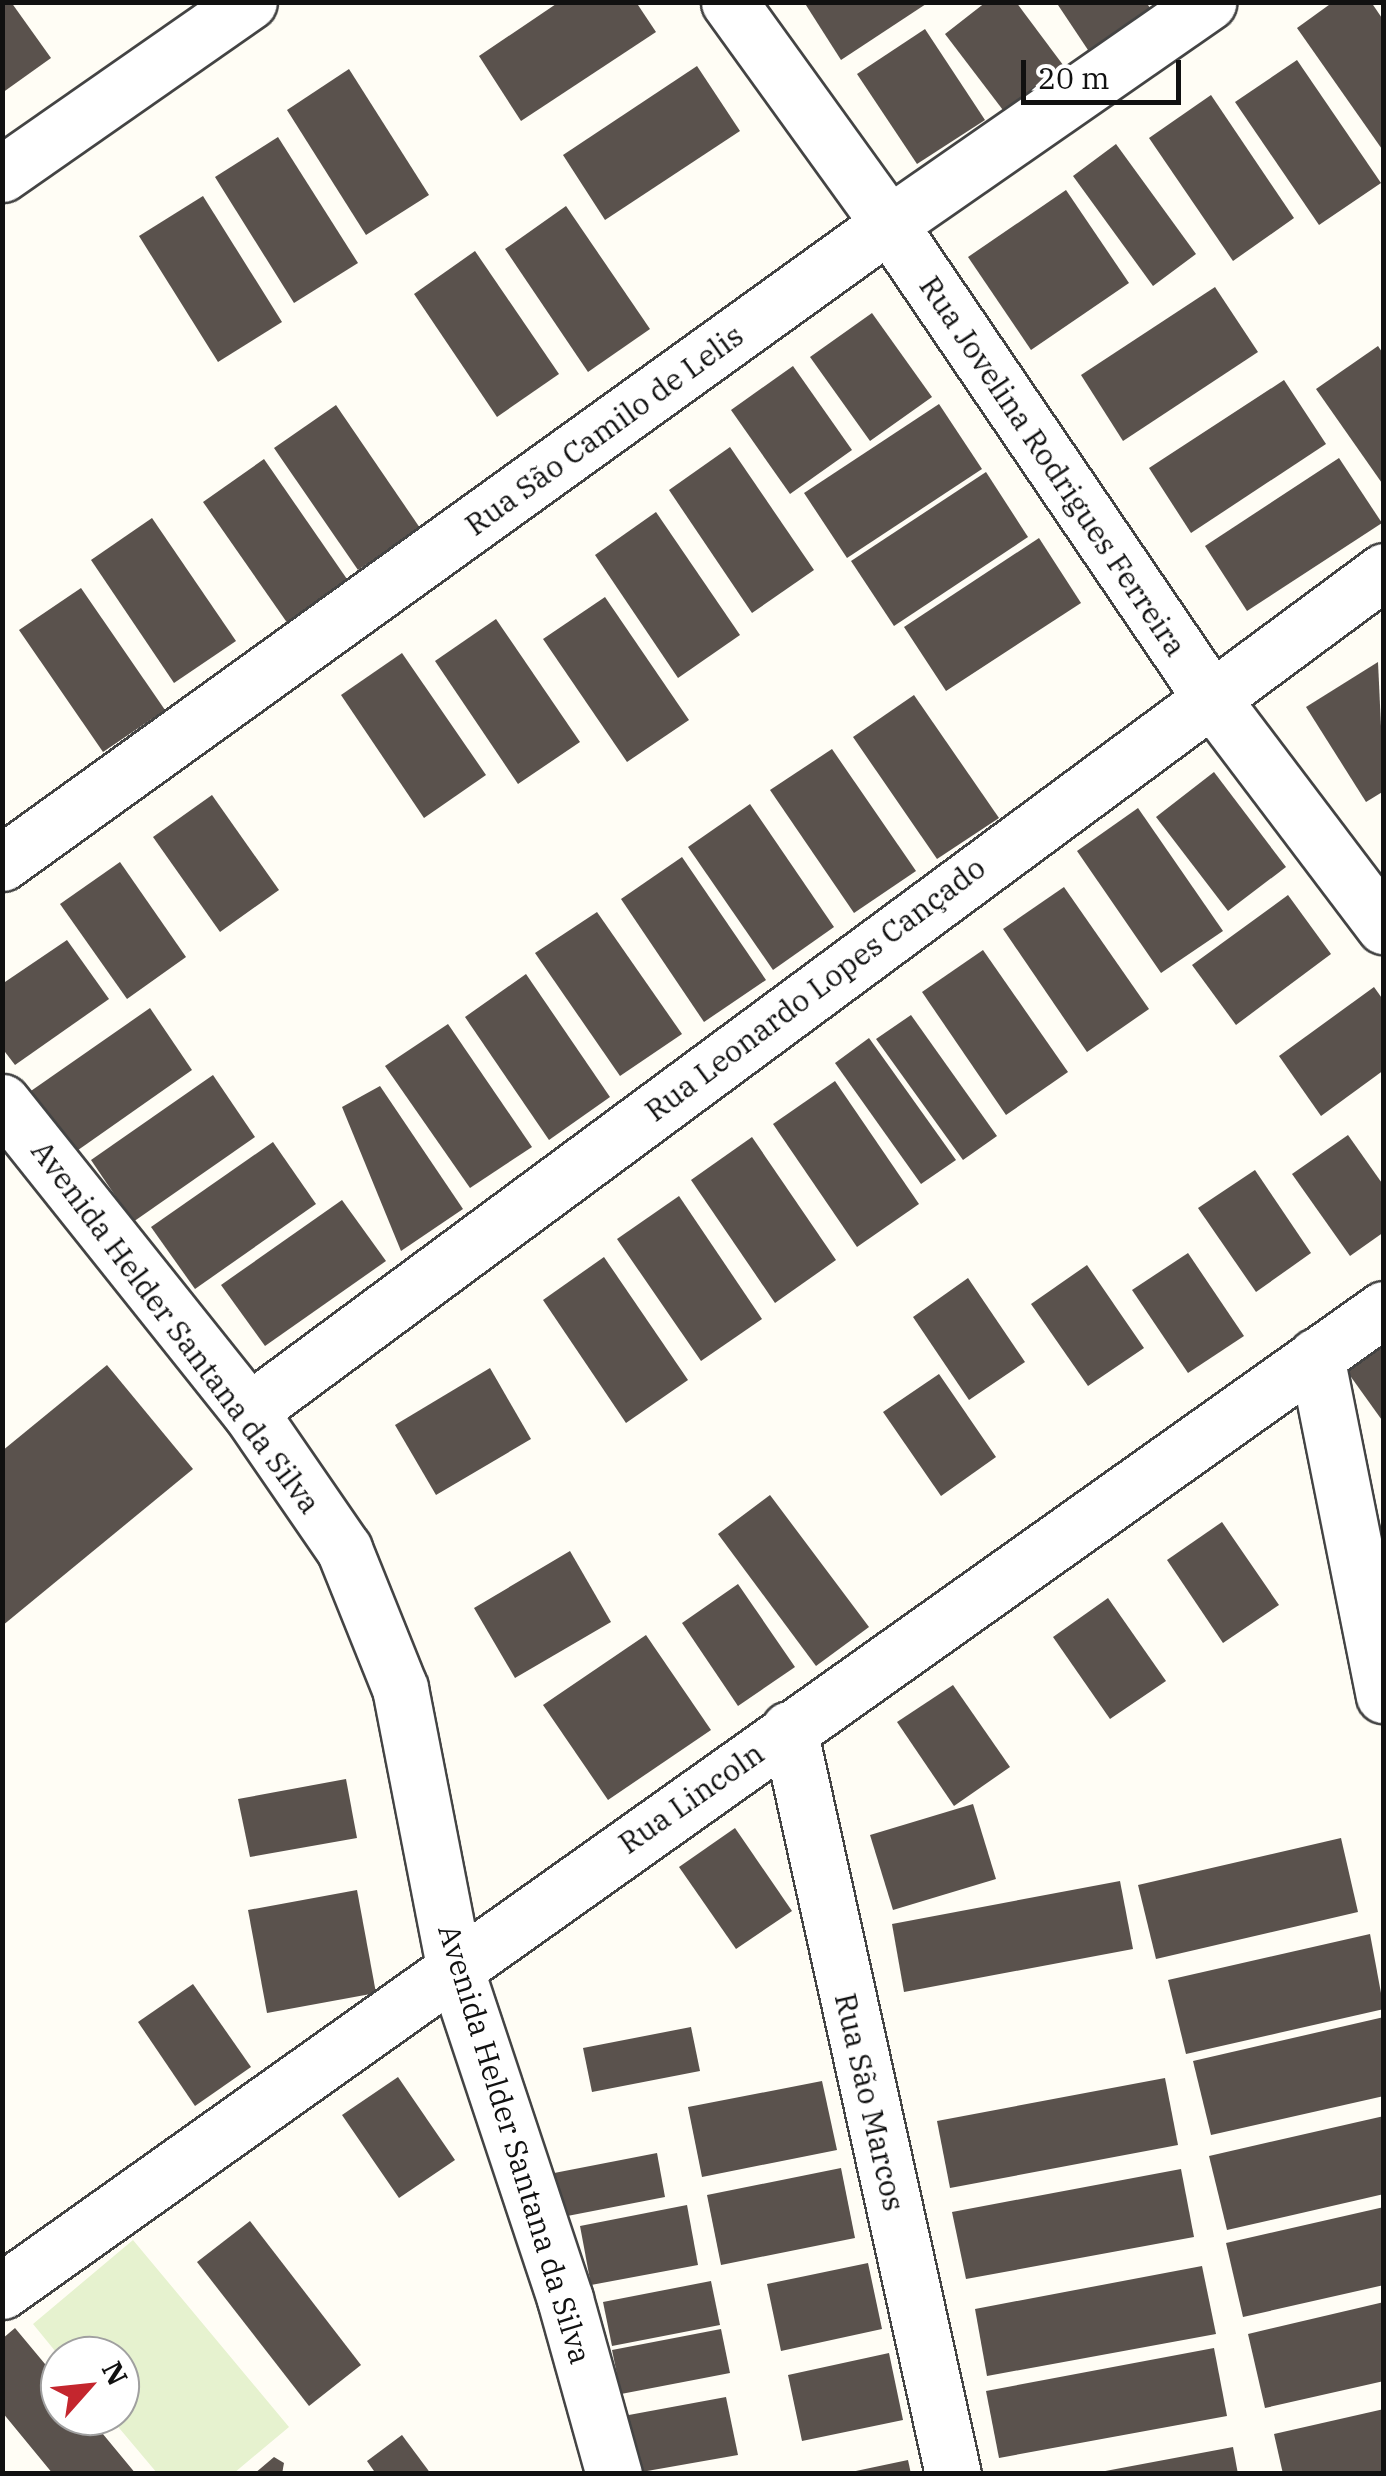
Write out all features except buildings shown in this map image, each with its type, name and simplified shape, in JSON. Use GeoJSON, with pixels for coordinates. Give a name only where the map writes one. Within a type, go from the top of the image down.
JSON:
{"type":"FeatureCollection","features":[{"type":"Feature","properties":{"kind":"street"},"geometry":{"type":"LineString","coordinates":[[2,174],[249,2]]}},
{"type":"Feature","properties":{"kind":"street","name":"Rua Jovelina Rodrigues Ferreira"},"geometry":{"type":"LineString","coordinates":[[729,2],[889,224],[1209,696],[1384,926]]}},
{"type":"Feature","properties":{"kind":"street","name":"Rua São Camilo de Lelis"},"geometry":{"type":"LineString","coordinates":[[2,863],[889,224],[1209,2]]}},
{"type":"Feature","properties":{"kind":"street","name":"Rua Leonardo Lopes Cançado"},"geometry":{"type":"LineString","coordinates":[[249,1411],[1209,696],[1384,571]]}},
{"type":"Feature","properties":{"kind":"street","name":"Avenida Helder Santana da Silva"},"geometry":{"type":"LineString","coordinates":[[2,1102],[249,1411],[344,1549],[400,1688],[454,1965],[565,2300],[614,2474]]}},
{"type":"Feature","properties":{"kind":"street","name":"Rua Lincoln"},"geometry":{"type":"LineString","coordinates":[[2,2291],[454,1965],[1384,1309]]}},
{"type":"Feature","properties":{"kind":"street"},"geometry":{"type":"LineString","coordinates":[[1316,1356],[1384,1695]]}},
{"type":"Feature","properties":{"kind":"street","name":"Rua São Marcos"},"geometry":{"type":"LineString","coordinates":[[788,1730],[954,2474]]}},
{"type":"Feature","properties":{"kind":"green space"},"geometry":{"type":"Polygon","coordinates":[[[133,2240],[289,2427],[234,2473],[157,2473],[126,2436],[140,2436],[140,2336],[43,2336],[33,2324],[133,2240]]]}}]}
